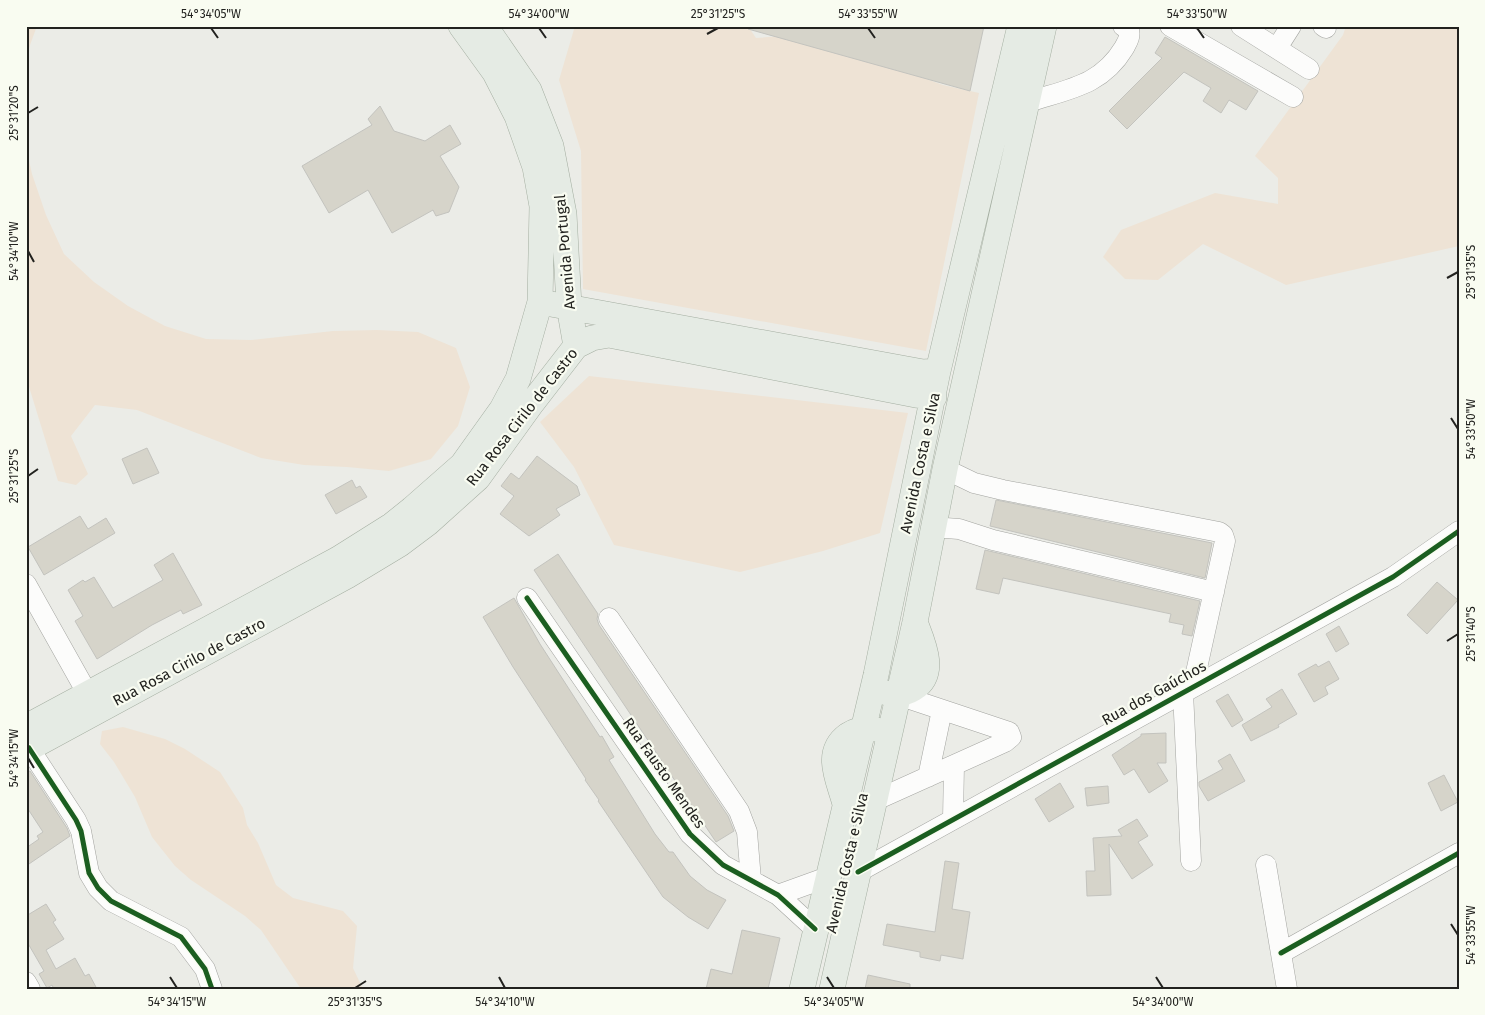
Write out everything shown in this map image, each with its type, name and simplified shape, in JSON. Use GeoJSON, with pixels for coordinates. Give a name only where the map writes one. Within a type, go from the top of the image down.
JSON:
{"type":"FeatureCollection","features":[{"type":"Feature","properties":{"kind":"main road","name":"Avenida Portugal"},"geometry":{"type":"LineString","coordinates":[[461,26],[495,73],[517,116],[535,167],[542,206],[540,302],[518,379],[470,472]]}},
{"type":"Feature","properties":{"kind":"main road","name":"Avenida Portugal"},"geometry":{"type":"LineString","coordinates":[[486,26],[529,90],[551,146],[564,214],[569,306],[576,346]]}},
{"type":"Feature","properties":{"kind":"main road","name":"Avenida Costa e Silva"},"geometry":{"type":"LineString","coordinates":[[802,989],[846,806],[836,775],[834,754],[846,736],[864,728],[938,371],[1020,26]]}},
{"type":"Feature","properties":{"kind":"main road","name":"Avenida Costa e Silva"},"geometry":{"type":"LineString","coordinates":[[832,989],[915,622],[944,469],[1044,26]]}},
{"type":"Feature","properties":{"kind":"main road"},"geometry":{"type":"LineString","coordinates":[[540,302],[923,372],[938,371]]}},
{"type":"Feature","properties":{"kind":"main road","name":"Rua Rosa Cirilo de Castro"},"geometry":{"type":"LineString","coordinates":[[470,472],[532,403],[576,346],[592,338],[609,335],[916,395],[934,396]]}},
{"type":"Feature","properties":{"kind":"main road"},"geometry":{"type":"LineString","coordinates":[[27,742],[93,702],[342,568],[412,509],[470,472]]}},
{"type":"Feature","properties":{"kind":"main road"},"geometry":{"type":"LineString","coordinates":[[876,675],[886,693],[898,695],[911,691],[922,684],[928,664],[926,652],[915,622]]}},
{"type":"Feature","properties":{"kind":"main road"},"geometry":{"type":"LineString","coordinates":[[864,728],[878,730],[887,742]]}},
{"type":"Feature","properties":{"kind":"street"},"geometry":{"type":"LineString","coordinates":[[1028,102],[1080,86],[1104,73],[1116,61],[1129,38],[1129,30],[1123,26]]}},
{"type":"Feature","properties":{"kind":"street"},"geometry":{"type":"LineString","coordinates":[[1170,26],[1293,97]]}},
{"type":"Feature","properties":{"kind":"street"},"geometry":{"type":"LineString","coordinates":[[1241,26],[1308,69]]}},
{"type":"Feature","properties":{"kind":"street"},"geometry":{"type":"LineString","coordinates":[[1277,48],[1291,26]]}},
{"type":"Feature","properties":{"kind":"street"},"geometry":{"type":"LineString","coordinates":[[944,469],[974,483],[1003,490],[1219,532],[1223,535],[1225,541],[1214,592],[1188,689],[1191,861]]}},
{"type":"Feature","properties":{"kind":"street"},"geometry":{"type":"LineString","coordinates":[[932,527],[959,529],[993,540],[1214,592]]}},
{"type":"Feature","properties":{"kind":"street","name":"Rua dos Gaúchos"},"geometry":{"type":"LineString","coordinates":[[858,872],[1393,577],[1459,531]]}},
{"type":"Feature","properties":{"kind":"street"},"geometry":{"type":"LineString","coordinates":[[26,584],[93,702]]}},
{"type":"Feature","properties":{"kind":"street","name":"Rua Fausto Mendes"},"geometry":{"type":"LineString","coordinates":[[527,598],[690,834],[723,865],[778,895],[815,929]]}},
{"type":"Feature","properties":{"kind":"street"},"geometry":{"type":"LineString","coordinates":[[609,618],[739,811],[747,832],[751,880]]}},
{"type":"Feature","properties":{"kind":"street"},"geometry":{"type":"LineString","coordinates":[[926,674],[939,708],[928,777]]}},
{"type":"Feature","properties":{"kind":"street"},"geometry":{"type":"LineString","coordinates":[[874,801],[1005,742],[1011,737],[1009,732],[898,695]]}},
{"type":"Feature","properties":{"kind":"street"},"geometry":{"type":"LineString","coordinates":[[27,742],[76,820],[81,831],[89,872],[98,888],[111,901],[181,937],[205,969],[212,989]]}},
{"type":"Feature","properties":{"kind":"street"},"geometry":{"type":"LineString","coordinates":[[953,819],[954,765]]}},
{"type":"Feature","properties":{"kind":"street"},"geometry":{"type":"LineString","coordinates":[[1281,953],[1459,853]]}},
{"type":"Feature","properties":{"kind":"street"},"geometry":{"type":"LineString","coordinates":[[1266,865],[1288,989]]}},
{"type":"Feature","properties":{"kind":"street"},"geometry":{"type":"LineString","coordinates":[[778,895],[828,877]]}},
{"type":"Feature","properties":{"kind":"street"},"geometry":{"type":"LineString","coordinates":[[26,982],[30,989]]}},
{"type":"Feature","properties":{"kind":"shaded area"},"geometry":{"type":"Polygon","coordinates":[[[26,26],[37,26],[30,45],[26,65],[26,26]]]}},
{"type":"Feature","properties":{"kind":"shaded area"},"geometry":{"type":"Polygon","coordinates":[[[575,26],[748,26],[756,38],[809,34],[943,85],[979,93],[926,351],[583,289],[581,151],[559,80],[575,26]]]}},
{"type":"Feature","properties":{"kind":"shaded area"},"geometry":{"type":"Polygon","coordinates":[[[1346,26],[1459,26],[1459,246],[1286,285],[1203,244],[1158,280],[1125,279],[1103,257],[1121,230],[1215,193],[1278,204],[1278,178],[1255,156],[1343,35],[1346,26]]]}},
{"type":"Feature","properties":{"kind":"shaded area"},"geometry":{"type":"Polygon","coordinates":[[[26,147],[32,174],[46,215],[64,254],[94,282],[128,306],[165,326],[206,339],[251,340],[333,331],[377,330],[418,332],[456,348],[470,387],[458,426],[431,459],[389,471],[304,465],[261,458],[137,410],[95,405],[71,436],[88,474],[76,485],[58,481],[26,377],[26,147]]]}},
{"type":"Feature","properties":{"kind":"shaded area"},"geometry":{"type":"Polygon","coordinates":[[[589,376],[908,413],[880,533],[823,551],[740,572],[614,545],[574,467],[540,422],[589,376]]]}},
{"type":"Feature","properties":{"kind":"shaded area"},"geometry":{"type":"Polygon","coordinates":[[[123,727],[165,739],[185,749],[220,772],[243,808],[247,825],[258,843],[276,885],[293,898],[343,911],[357,926],[353,968],[363,989],[301,989],[261,930],[245,916],[191,880],[175,866],[152,837],[135,797],[114,762],[100,744],[102,731],[123,727]]]}},
{"type":"Feature","properties":{"kind":"building"},"geometry":{"type":"Polygon","coordinates":[[[749,26],[984,26],[970,91],[748,29],[749,26]]]}},
{"type":"Feature","properties":{"kind":"building"},"geometry":{"type":"Polygon","coordinates":[[[1165,37],[1258,91],[1246,110],[1229,100],[1221,113],[1203,101],[1211,88],[1184,72],[1127,129],[1109,111],[1162,58],[1155,53],[1165,37]]]}},
{"type":"Feature","properties":{"kind":"building"},"geometry":{"type":"Polygon","coordinates":[[[380,106],[394,131],[425,141],[450,125],[461,144],[440,156],[459,187],[449,212],[436,216],[433,210],[392,233],[368,190],[329,213],[302,166],[372,125],[368,119],[380,106]]]}},
{"type":"Feature","properties":{"kind":"building"},"geometry":{"type":"Polygon","coordinates":[[[147,448],[159,473],[133,484],[122,459],[147,448]]]}},
{"type":"Feature","properties":{"kind":"building"},"geometry":{"type":"Polygon","coordinates":[[[537,456],[577,486],[580,495],[556,509],[560,515],[529,536],[500,514],[514,496],[501,486],[511,473],[519,479],[537,456]]]}},
{"type":"Feature","properties":{"kind":"building"},"geometry":{"type":"Polygon","coordinates":[[[352,480],[356,488],[360,486],[367,497],[336,514],[325,495],[352,480]]]}},
{"type":"Feature","properties":{"kind":"building"},"geometry":{"type":"Polygon","coordinates":[[[996,500],[1212,543],[1205,578],[990,526],[996,500]]]}},
{"type":"Feature","properties":{"kind":"building"},"geometry":{"type":"Polygon","coordinates":[[[80,516],[88,529],[106,518],[115,533],[44,575],[28,547],[80,516]]]}},
{"type":"Feature","properties":{"kind":"building"},"geometry":{"type":"Polygon","coordinates":[[[985,550],[1200,601],[1192,636],[1182,634],[1184,625],[1169,622],[1171,614],[1003,578],[999,594],[976,589],[985,550]]]}},
{"type":"Feature","properties":{"kind":"building"},"geometry":{"type":"Polygon","coordinates":[[[173,553],[202,605],[183,614],[181,610],[152,625],[97,659],[75,621],[83,616],[68,590],[83,580],[85,582],[94,577],[113,608],[163,580],[154,565],[173,553]]]}},
{"type":"Feature","properties":{"kind":"building"},"geometry":{"type":"Polygon","coordinates":[[[558,554],[598,614],[599,625],[728,816],[734,831],[716,842],[534,570],[558,554]]]}},
{"type":"Feature","properties":{"kind":"building"},"geometry":{"type":"Polygon","coordinates":[[[1437,582],[1458,600],[1427,634],[1407,615],[1437,582]]]}},
{"type":"Feature","properties":{"kind":"building"},"geometry":{"type":"Polygon","coordinates":[[[514,598],[540,644],[600,737],[602,736],[614,757],[609,760],[655,834],[669,852],[673,852],[690,876],[707,890],[726,900],[708,929],[688,917],[663,897],[598,801],[483,617],[514,598]]]}},
{"type":"Feature","properties":{"kind":"building"},"geometry":{"type":"Polygon","coordinates":[[[1339,626],[1349,644],[1336,652],[1326,634],[1339,626]]]}},
{"type":"Feature","properties":{"kind":"building"},"geometry":{"type":"Polygon","coordinates":[[[1329,661],[1339,679],[1325,687],[1328,694],[1314,702],[1298,674],[1316,664],[1318,667],[1329,661]]]}},
{"type":"Feature","properties":{"kind":"building"},"geometry":{"type":"Polygon","coordinates":[[[1282,689],[1297,714],[1278,725],[1279,727],[1251,741],[1242,725],[1272,707],[1266,699],[1282,689]]]}},
{"type":"Feature","properties":{"kind":"building"},"geometry":{"type":"Polygon","coordinates":[[[1228,694],[1243,720],[1232,727],[1216,701],[1228,694]]]}},
{"type":"Feature","properties":{"kind":"building"},"geometry":{"type":"Polygon","coordinates":[[[1166,733],[1166,763],[1157,763],[1168,781],[1149,793],[1134,769],[1124,775],[1112,755],[1141,736],[1141,734],[1166,733]]]}},
{"type":"Feature","properties":{"kind":"building"},"geometry":{"type":"Polygon","coordinates":[[[1230,754],[1245,781],[1208,801],[1199,786],[1199,782],[1223,769],[1218,761],[1230,754]]]}},
{"type":"Feature","properties":{"kind":"building"},"geometry":{"type":"Polygon","coordinates":[[[30,771],[67,828],[70,836],[26,866],[26,848],[39,839],[37,836],[43,832],[26,806],[26,773],[30,771]]]}},
{"type":"Feature","properties":{"kind":"building"},"geometry":{"type":"Polygon","coordinates":[[[1444,775],[1458,802],[1441,811],[1428,783],[1444,775]]]}},
{"type":"Feature","properties":{"kind":"building"},"geometry":{"type":"Polygon","coordinates":[[[1060,783],[1074,807],[1049,822],[1035,799],[1060,783]]]}},
{"type":"Feature","properties":{"kind":"building"},"geometry":{"type":"Polygon","coordinates":[[[1108,786],[1109,803],[1087,806],[1085,788],[1108,786]]]}},
{"type":"Feature","properties":{"kind":"building"},"geometry":{"type":"Polygon","coordinates":[[[1137,819],[1148,836],[1138,842],[1153,865],[1132,879],[1109,844],[1111,895],[1087,896],[1086,871],[1095,871],[1093,838],[1122,836],[1118,830],[1137,819]]]}},
{"type":"Feature","properties":{"kind":"building"},"geometry":{"type":"Polygon","coordinates":[[[945,861],[959,863],[952,909],[970,912],[963,959],[941,955],[940,961],[920,957],[920,952],[883,945],[887,924],[935,932],[945,861]]]}},
{"type":"Feature","properties":{"kind":"building"},"geometry":{"type":"Polygon","coordinates":[[[46,904],[56,920],[53,922],[64,939],[46,950],[56,969],[75,958],[85,976],[89,974],[97,989],[54,989],[52,985],[47,988],[39,974],[44,971],[26,940],[26,916],[46,904]]]}},
{"type":"Feature","properties":{"kind":"building"},"geometry":{"type":"Polygon","coordinates":[[[742,930],[780,938],[768,989],[706,989],[711,969],[732,974],[742,930]]]}},
{"type":"Feature","properties":{"kind":"building"},"geometry":{"type":"Polygon","coordinates":[[[868,975],[910,984],[910,989],[865,989],[868,975]]]}},
{"type":"Feature","properties":{"kind":"cycle path"},"geometry":{"type":"LineString","coordinates":[[858,872],[1393,577],[1459,531]]}},
{"type":"Feature","properties":{"kind":"cycle path"},"geometry":{"type":"LineString","coordinates":[[527,598],[690,834],[723,865],[778,895],[815,929]]}},
{"type":"Feature","properties":{"kind":"cycle path"},"geometry":{"type":"LineString","coordinates":[[29,748],[76,820],[81,831],[89,873],[98,888],[111,901],[181,937],[205,969],[212,989]]}},
{"type":"Feature","properties":{"kind":"cycle path"},"geometry":{"type":"LineString","coordinates":[[1281,953],[1459,853]]}}]}
